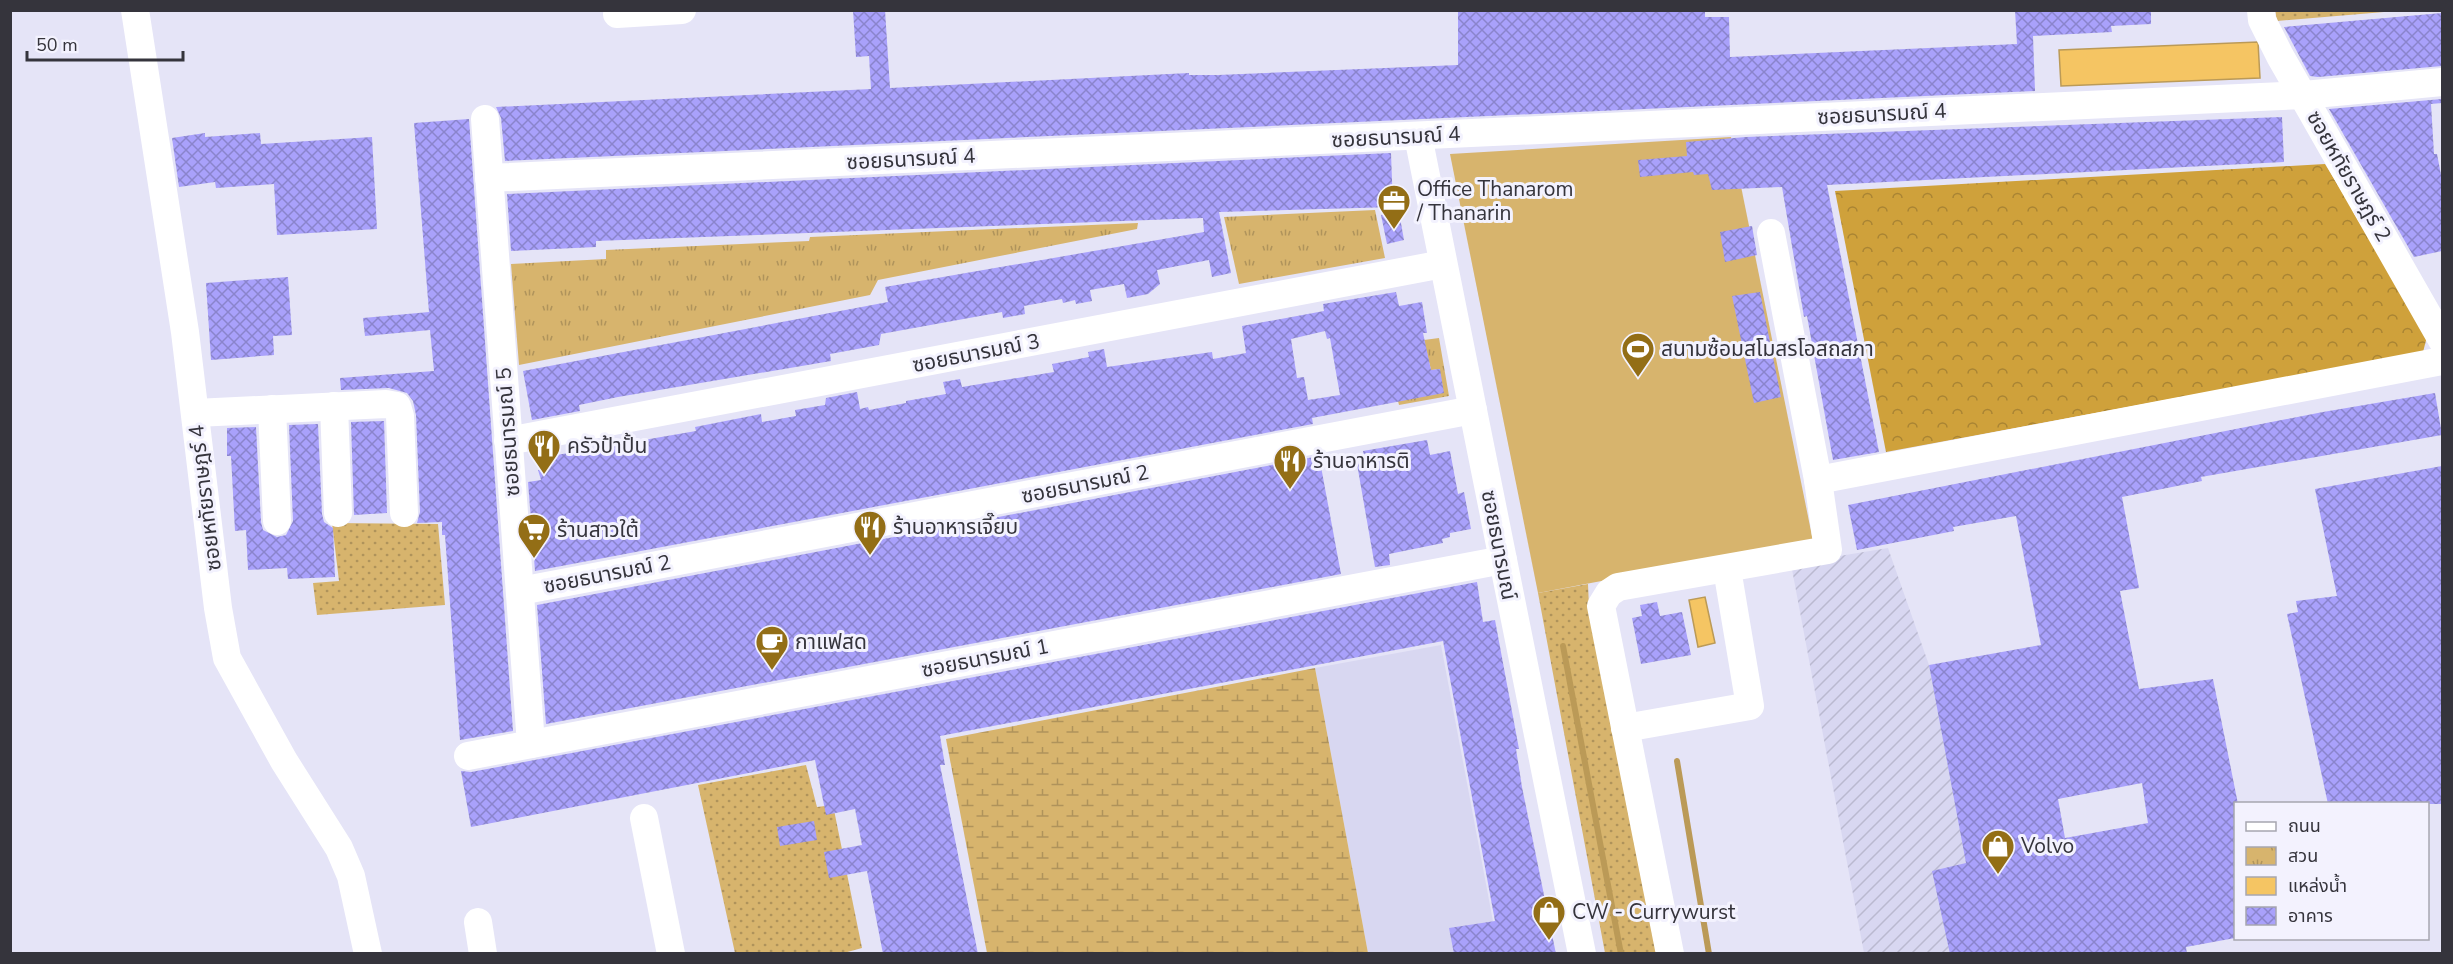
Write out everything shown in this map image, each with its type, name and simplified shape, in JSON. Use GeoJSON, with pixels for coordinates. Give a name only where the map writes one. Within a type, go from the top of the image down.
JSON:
{"type":"FeatureCollection","features":[{"type":"Feature","properties":{"kind":"street","name":"ซอยหทัยราษฎร์ 4"},"geometry":{"type":"LineString","coordinates":[[135,10],[185,332],[218,608],[227,658],[284,761],[339,848],[351,876],[368,954]]}},
{"type":"Feature","properties":{"kind":"street"},"geometry":{"type":"LineString","coordinates":[[617,14],[682,10]]}},
{"type":"Feature","properties":{"kind":"street","name":"ซอยหทัยราษฎร์ 2"},"geometry":{"type":"LineString","coordinates":[[2261,10],[2262,20],[2280,56],[2442,340]]}},
{"type":"Feature","properties":{"kind":"street","name":"ซอยธนารมณ์ 4"},"geometry":{"type":"LineString","coordinates":[[489,178],[2304,95],[2442,82]]}},
{"type":"Feature","properties":{"kind":"street","name":"ซอยธนารมณ์ 5"},"geometry":{"type":"LineString","coordinates":[[485,119],[531,744]]}},
{"type":"Feature","properties":{"kind":"street","name":"ซอยธนารมณ์"},"geometry":{"type":"LineString","coordinates":[[1418,136],[1582,954]]}},
{"type":"Feature","properties":{"kind":"street"},"geometry":{"type":"LineString","coordinates":[[1670,954],[1601,606],[1610,593],[1618,588],[1828,550],[1818,480],[1771,233]]}},
{"type":"Feature","properties":{"kind":"street","name":"ซอยธนารมณ์ 3"},"geometry":{"type":"LineString","coordinates":[[508,441],[1443,264]]}},
{"type":"Feature","properties":{"kind":"street"},"geometry":{"type":"LineString","coordinates":[[1818,480],[2442,361]]}},
{"type":"Feature","properties":{"kind":"street"},"geometry":{"type":"LineString","coordinates":[[195,413],[386,404],[397,406],[400,416],[404,513]]}},
{"type":"Feature","properties":{"kind":"street"},"geometry":{"type":"LineString","coordinates":[[334,406],[338,513]]}},
{"type":"Feature","properties":{"kind":"street"},"geometry":{"type":"LineString","coordinates":[[272,409],[277,521]]}},
{"type":"Feature","properties":{"kind":"street","name":"ซอยธนารมณ์ 2"},"geometry":{"type":"LineString","coordinates":[[520,591],[1473,410]]}},
{"type":"Feature","properties":{"kind":"street","name":"ซอยธนารมณ์ 1"},"geometry":{"type":"LineString","coordinates":[[468,756],[1503,560]]}},
{"type":"Feature","properties":{"kind":"street"},"geometry":{"type":"LineString","coordinates":[[1625,728],[1750,706],[1727,569]]}},
{"type":"Feature","properties":{"kind":"street"},"geometry":{"type":"LineString","coordinates":[[644,818],[671,954]]}},
{"type":"Feature","properties":{"kind":"street"},"geometry":{"type":"LineString","coordinates":[[478,922],[483,954]]}},
{"type":"Feature","properties":{"kind":"shaded area"},"geometry":{"type":"Polygon","coordinates":[[[1888,548],[1929,665],[1984,953],[1864,953],[1791,564],[1888,548]]]}},
{"type":"Feature","properties":{"kind":"shaded area"},"geometry":{"type":"Polygon","coordinates":[[[1441,645],[1499,953],[1368,953],[1315,668],[1441,645]]]}},
{"type":"Feature","properties":{"kind":"green space"},"geometry":{"type":"Polygon","coordinates":[[[2275,10],[2396,11],[2277,21],[2275,10]]]}},
{"type":"Feature","properties":{"kind":"green space","name":"สนามซ้อมสโมสรโอสถสภา"},"geometry":{"type":"Polygon","coordinates":[[[1731,137],[1813,541],[1538,593],[1450,154],[1731,137]]]}},
{"type":"Feature","properties":{"kind":"green space"},"geometry":{"type":"Polygon","coordinates":[[[2325,164],[2428,333],[2423,352],[1886,452],[1835,191],[2325,164]]]}},
{"type":"Feature","properties":{"kind":"green space"},"geometry":{"type":"Polygon","coordinates":[[[1375,210],[1385,258],[1239,284],[1224,217],[1375,210]]]}},
{"type":"Feature","properties":{"kind":"green space"},"geometry":{"type":"Polygon","coordinates":[[[1138,223],[1137,229],[878,280],[870,295],[519,365],[511,264],[606,259],[606,250],[809,241],[810,237],[1138,223]]]}},
{"type":"Feature","properties":{"kind":"green space"},"geometry":{"type":"Polygon","coordinates":[[[1439,338],[1449,396],[1399,405],[1398,401],[1440,369],[1431,370],[1424,340],[1439,338]]]}},
{"type":"Feature","properties":{"kind":"green space"},"geometry":{"type":"Polygon","coordinates":[[[332,523],[438,524],[445,605],[317,615],[313,583],[339,581],[332,523]]]}},
{"type":"Feature","properties":{"kind":"green space"},"geometry":{"type":"Polygon","coordinates":[[[1588,584],[1589,607],[1667,953],[1605,953],[1538,593],[1588,584]]]}},
{"type":"Feature","properties":{"kind":"green space"},"geometry":{"type":"Polygon","coordinates":[[[1315,668],[1368,953],[987,953],[946,739],[1315,668]]]}},
{"type":"Feature","properties":{"kind":"green space"},"geometry":{"type":"Polygon","coordinates":[[[806,765],[817,807],[833,805],[862,948],[840,954],[735,953],[698,785],[806,765]]]}},
{"type":"Feature","properties":{"kind":"water"},"geometry":{"type":"Polygon","coordinates":[[[2258,42],[2260,78],[2061,86],[2059,50],[2258,42]]]}},
{"type":"Feature","properties":{"kind":"water"},"geometry":{"type":"Polygon","coordinates":[[[1705,597],[1715,643],[1698,647],[1689,600],[1705,597]]]}},
{"type":"Feature","properties":{"kind":"building"},"geometry":{"type":"Polygon","coordinates":[[[853,10],[885,10],[890,88],[1189,73],[1189,75],[1218,75],[1458,65],[1458,10],[1705,10],[1705,17],[1729,17],[1730,57],[2017,44],[2015,10],[2151,10],[2151,24],[2111,26],[2112,32],[2033,36],[2035,91],[505,161],[501,118],[496,107],[871,89],[869,56],[856,57],[853,10]]]}},
{"type":"Feature","properties":{"kind":"building"},"geometry":{"type":"Polygon","coordinates":[[[2442,13],[2442,66],[2318,77],[2310,76],[2284,27],[2442,13]]]}},
{"type":"Feature","properties":{"kind":"building"},"geometry":{"type":"Polygon","coordinates":[[[2442,99],[2442,103],[2431,104],[2434,154],[2437,154],[2442,180],[2442,251],[2414,257],[2329,109],[2442,99]]]}},
{"type":"Feature","properties":{"kind":"building"},"geometry":{"type":"Polygon","coordinates":[[[2282,117],[2284,162],[1827,185],[1879,452],[1833,460],[1807,316],[1804,317],[1782,187],[1712,190],[1708,174],[1694,175],[1693,172],[1640,177],[1638,160],[1687,156],[1686,142],[1746,137],[2282,117]]]}},
{"type":"Feature","properties":{"kind":"building"},"geometry":{"type":"Polygon","coordinates":[[[469,119],[513,731],[460,740],[445,535],[442,535],[442,522],[417,523],[420,512],[416,415],[413,401],[407,393],[389,388],[341,390],[340,378],[434,371],[430,330],[365,336],[363,318],[429,312],[414,123],[469,119]]]}},
{"type":"Feature","properties":{"kind":"building"},"geometry":{"type":"Polygon","coordinates":[[[205,133],[205,137],[260,133],[261,144],[372,137],[377,229],[277,235],[274,184],[216,188],[215,182],[179,187],[172,138],[205,133]]]}},
{"type":"Feature","properties":{"kind":"building"},"geometry":{"type":"Polygon","coordinates":[[[1391,153],[1393,207],[1219,212],[1231,273],[1212,277],[1209,260],[1157,270],[1160,284],[1148,294],[1127,298],[1124,284],[1090,290],[1092,301],[1076,304],[1075,300],[1063,303],[1062,299],[1024,306],[1025,314],[1003,318],[1002,312],[881,334],[879,345],[830,354],[831,361],[618,397],[579,405],[580,411],[532,420],[523,371],[888,302],[885,287],[1204,232],[1203,218],[596,241],[596,247],[511,251],[507,194],[1391,153]]]}},
{"type":"Feature","properties":{"kind":"building"},"geometry":{"type":"Polygon","coordinates":[[[1399,212],[1404,240],[1387,244],[1381,215],[1399,212]]]}},
{"type":"Feature","properties":{"kind":"building"},"geometry":{"type":"Polygon","coordinates":[[[1752,226],[1757,255],[1725,262],[1720,232],[1752,226]]]}},
{"type":"Feature","properties":{"kind":"building"},"geometry":{"type":"Polygon","coordinates":[[[288,277],[292,335],[273,336],[274,355],[211,360],[206,283],[288,277]]]}},
{"type":"Feature","properties":{"kind":"building"},"geometry":{"type":"Polygon","coordinates":[[[1396,292],[1399,306],[1422,302],[1427,333],[1423,333],[1431,370],[1440,369],[1444,393],[1312,418],[1313,424],[535,571],[528,482],[541,480],[538,470],[547,469],[545,457],[696,431],[695,427],[761,414],[762,422],[796,416],[795,410],[825,405],[826,398],[857,392],[860,409],[868,407],[869,410],[906,403],[906,401],[946,394],[943,382],[960,379],[962,387],[1054,372],[1052,364],[1089,357],[1088,352],[1104,349],[1107,367],[1212,352],[1213,359],[1246,353],[1242,326],[1324,311],[1323,304],[1396,292]],[[1325,331],[1291,339],[1297,378],[1304,377],[1308,400],[1340,395],[1330,338],[1327,339],[1325,331]]]}},
{"type":"Feature","properties":{"kind":"building"},"geometry":{"type":"Polygon","coordinates":[[[1760,292],[1781,397],[1754,403],[1732,296],[1760,292]]]}},
{"type":"Feature","properties":{"kind":"building"},"geometry":{"type":"Polygon","coordinates":[[[2435,393],[2442,435],[2201,477],[2202,481],[2122,497],[2139,588],[2120,591],[2139,689],[2213,679],[2238,802],[2234,802],[2234,938],[2186,947],[2187,954],[1950,954],[1932,871],[1966,863],[1929,665],[2041,645],[2016,516],[1953,527],[1954,531],[1857,550],[1848,505],[2323,412],[2435,393]],[[2142,783],[2058,799],[2065,838],[2148,823],[2142,783]]]}},
{"type":"Feature","properties":{"kind":"building"},"geometry":{"type":"Polygon","coordinates":[[[384,421],[387,513],[354,515],[351,422],[384,421]]]}},
{"type":"Feature","properties":{"kind":"building"},"geometry":{"type":"Polygon","coordinates":[[[318,424],[322,514],[324,522],[333,528],[335,577],[288,579],[287,568],[248,570],[246,530],[235,531],[231,456],[227,456],[227,428],[256,427],[261,522],[263,530],[277,537],[286,535],[293,521],[289,425],[318,424]]]}},
{"type":"Feature","properties":{"kind":"building"},"geometry":{"type":"Polygon","coordinates":[[[1427,440],[1430,455],[1450,451],[1458,494],[1464,492],[1471,529],[1450,533],[1450,537],[1442,539],[1443,543],[1389,554],[1390,565],[1375,567],[1357,464],[1365,462],[1363,451],[1427,440]]]}},
{"type":"Feature","properties":{"kind":"building"},"geometry":{"type":"Polygon","coordinates":[[[1319,456],[1341,574],[546,724],[537,605],[1319,456]]]}},
{"type":"Feature","properties":{"kind":"building"},"geometry":{"type":"Polygon","coordinates":[[[2442,466],[2442,804],[2328,802],[2287,614],[2298,612],[2296,601],[2337,596],[2315,489],[2442,466]]]}},
{"type":"Feature","properties":{"kind":"building"},"geometry":{"type":"Polygon","coordinates":[[[1477,582],[1483,622],[1495,620],[1519,749],[1516,749],[1522,787],[1556,954],[1454,954],[1449,928],[1495,921],[1443,641],[940,736],[945,765],[940,765],[978,954],[883,954],[867,871],[829,878],[824,852],[862,845],[855,809],[826,815],[815,760],[471,827],[461,771],[471,772],[1477,582]]]}},
{"type":"Feature","properties":{"kind":"building"},"geometry":{"type":"Polygon","coordinates":[[[1657,602],[1660,616],[1682,612],[1691,655],[1641,664],[1632,618],[1642,616],[1640,605],[1657,602]]]}},
{"type":"Feature","properties":{"kind":"building"},"geometry":{"type":"Polygon","coordinates":[[[814,821],[817,840],[780,846],[777,827],[814,821]]]}},
{"type":"Feature","properties":{"kind":"waterway"},"geometry":{"type":"LineString","coordinates":[[1563,646],[1621,954]]}},
{"type":"Feature","properties":{"kind":"waterway"},"geometry":{"type":"LineString","coordinates":[[1677,761],[1709,954]]}},
{"type":"Feature","properties":{"kind":"place","name":"Office Thanarom / Thanarin"},"geometry":{"type":"Point","coordinates":[1394,230]}},
{"type":"Feature","properties":{"kind":"place","name":"สนามซ้อมสโมสรโอสถสภา"},"geometry":{"type":"Point","coordinates":[1638,378]}},
{"type":"Feature","properties":{"kind":"place","name":"ครัวป้าปั้น"},"geometry":{"type":"Point","coordinates":[544,475]}},
{"type":"Feature","properties":{"kind":"place","name":"ร้านอาหารติ"},"geometry":{"type":"Point","coordinates":[1290,490]}},
{"type":"Feature","properties":{"kind":"place","name":"ร้านอาหารเจี๊ยบ"},"geometry":{"type":"Point","coordinates":[870,556]}},
{"type":"Feature","properties":{"kind":"place","name":"ร้านสาวใต้"},"geometry":{"type":"Point","coordinates":[534,559]}},
{"type":"Feature","properties":{"kind":"place","name":"กาแฟสด"},"geometry":{"type":"Point","coordinates":[772,671]}},
{"type":"Feature","properties":{"kind":"place","name":"Volvo"},"geometry":{"type":"Point","coordinates":[1998,875]}},
{"type":"Feature","properties":{"kind":"place","name":"CW - Currywurst"},"geometry":{"type":"Point","coordinates":[1549,941]}}]}
